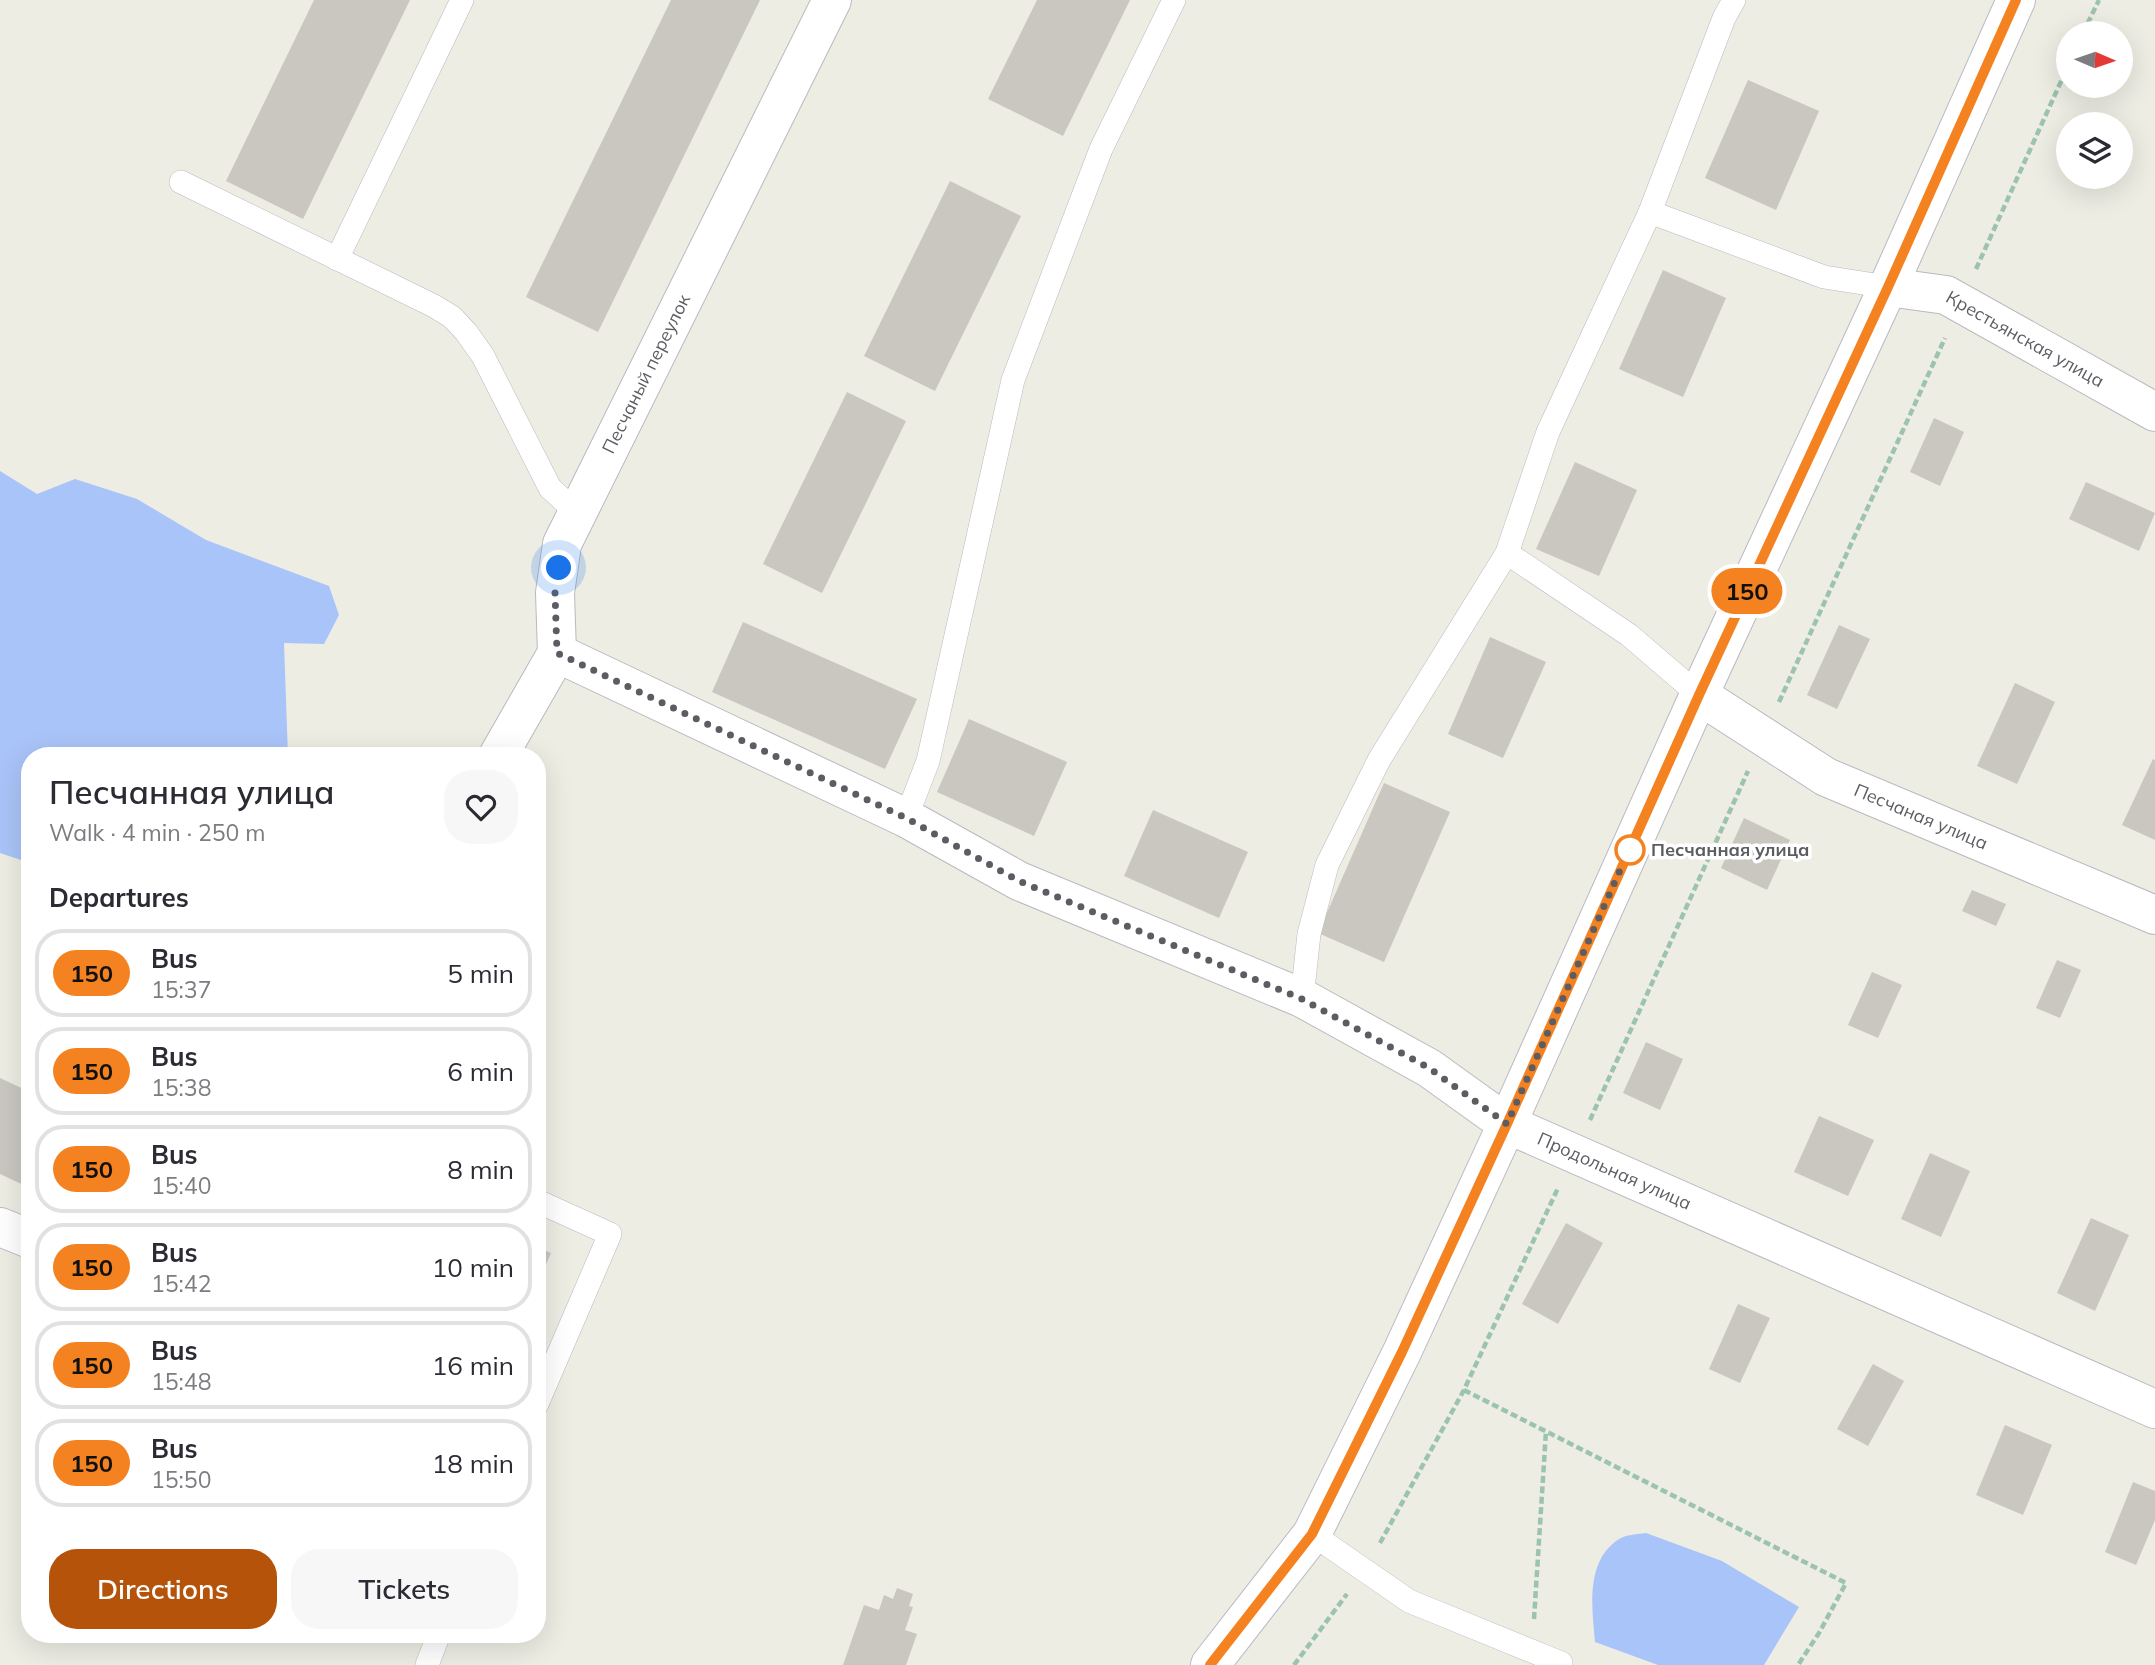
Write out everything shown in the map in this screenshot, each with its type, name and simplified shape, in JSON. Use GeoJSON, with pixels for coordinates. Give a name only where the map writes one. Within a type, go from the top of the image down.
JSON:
{"type":"FeatureCollection","features":[{"type":"Feature","properties":{"kind":"street","name":"Песчаный переулок"},"geometry":{"type":"LineString","coordinates":[[557,653],[555,593],[562,544],[832,0]]}},
{"type":"Feature","properties":{"kind":"street"},"geometry":{"type":"LineString","coordinates":[[1210,1665],[1312,1534],[1402,1352],[1699,695],[1888,287],[2016,0]]}},
{"type":"Feature","properties":{"kind":"street","name":"Крестьянская улица"},"geometry":{"type":"LineString","coordinates":[[1888,287],[1947,295],[2155,412]]}},
{"type":"Feature","properties":{"kind":"street","name":"Продольная улица"},"geometry":{"type":"LineString","coordinates":[[557,653],[906,818],[1019,881],[1302,999],[1429,1068],[1507,1124],[2155,1409]]}},
{"type":"Feature","properties":{"kind":"street"},"geometry":{"type":"LineString","coordinates":[[503,747],[557,653]]}},
{"type":"Feature","properties":{"kind":"street","name":"Песчаная улица"},"geometry":{"type":"LineString","coordinates":[[1699,695],[1826,777],[2155,915]]}},
{"type":"Feature","properties":{"kind":"street"},"geometry":{"type":"LineString","coordinates":[[0,1227],[21,1235]]}},
{"type":"Feature","properties":{"kind":"lane"},"geometry":{"type":"LineString","coordinates":[[337,259],[462,0]]}},
{"type":"Feature","properties":{"kind":"lane"},"geometry":{"type":"LineString","coordinates":[[906,818],[928,761],[1013,380],[1101,149],[1174,0]]}},
{"type":"Feature","properties":{"kind":"lane"},"geometry":{"type":"LineString","coordinates":[[1302,999],[1309,934],[1327,866],[1379,760],[1507,553],[1548,432],[1650,212],[1724,18],[1734,0]]}},
{"type":"Feature","properties":{"kind":"lane"},"geometry":{"type":"LineString","coordinates":[[181,182],[452,317],[483,356],[550,488],[577,513]]}},
{"type":"Feature","properties":{"kind":"lane"},"geometry":{"type":"LineString","coordinates":[[1650,212],[1824,277],[1888,287]]}},
{"type":"Feature","properties":{"kind":"lane"},"geometry":{"type":"LineString","coordinates":[[1507,553],[1629,635],[1699,695]]}},
{"type":"Feature","properties":{"kind":"lane"},"geometry":{"type":"LineString","coordinates":[[546,1205],[610,1234],[546,1383]]}},
{"type":"Feature","properties":{"kind":"lane"},"geometry":{"type":"LineString","coordinates":[[1312,1534],[1409,1601],[1562,1664]]}},
{"type":"Feature","properties":{"kind":"lane"},"geometry":{"type":"LineString","coordinates":[[426,1665],[435,1643]]}},
{"type":"Feature","properties":{"kind":"path"},"geometry":{"type":"LineString","coordinates":[[2088,21],[2098,0]]}},
{"type":"Feature","properties":{"kind":"path"},"geometry":{"type":"LineString","coordinates":[[1294,1665],[1365,1570],[1464,1390],[2056,93]]}},
{"type":"Feature","properties":{"kind":"path"},"geometry":{"type":"LineString","coordinates":[[1464,1390],[1846,1583],[1798,1665]]}},
{"type":"Feature","properties":{"kind":"path"},"geometry":{"type":"LineString","coordinates":[[1532,1651],[1546,1432]]}},
{"type":"Feature","properties":{"kind":"water"},"geometry":{"type":"Polygon","coordinates":[[[0,471],[37,494],[75,479],[137,499],[206,540],[329,586],[339,615],[324,644],[284,643],[288,747],[21,747],[21,860],[0,853],[0,471]]]}},
{"type":"Feature","properties":{"kind":"water"},"geometry":{"type":"Polygon","coordinates":[[[1646,1533],[1722,1561],[1799,1607],[1764,1665],[1658,1665],[1595,1642],[1592,1600],[1600,1560],[1608,1548],[1619,1539],[1646,1533]]]}},
{"type":"Feature","properties":{"kind":"building"},"geometry":{"type":"Polygon","coordinates":[[[314,0],[410,0],[303,219],[226,181],[314,0]]]}},
{"type":"Feature","properties":{"kind":"building"},"geometry":{"type":"Polygon","coordinates":[[[671,0],[760,0],[598,332],[526,297],[671,0]]]}},
{"type":"Feature","properties":{"kind":"building"},"geometry":{"type":"Polygon","coordinates":[[[1037,0],[1130,0],[1063,136],[988,99],[1037,0]]]}},
{"type":"Feature","properties":{"kind":"building"},"geometry":{"type":"Polygon","coordinates":[[[1748,80],[1819,111],[1776,210],[1705,178],[1748,80]]]}},
{"type":"Feature","properties":{"kind":"building"},"geometry":{"type":"Polygon","coordinates":[[[950,181],[1021,216],[935,391],[864,356],[950,181]]]}},
{"type":"Feature","properties":{"kind":"building"},"geometry":{"type":"Polygon","coordinates":[[[1663,270],[1726,298],[1683,397],[1619,369],[1663,270]]]}},
{"type":"Feature","properties":{"kind":"building"},"geometry":{"type":"Polygon","coordinates":[[[847,392],[906,421],[822,593],[763,564],[847,392]]]}},
{"type":"Feature","properties":{"kind":"building"},"geometry":{"type":"Polygon","coordinates":[[[1934,418],[1964,432],[1940,486],[1910,472],[1934,418]]]}},
{"type":"Feature","properties":{"kind":"building"},"geometry":{"type":"Polygon","coordinates":[[[1575,462],[1637,490],[1599,576],[1536,549],[1575,462]]]}},
{"type":"Feature","properties":{"kind":"building"},"geometry":{"type":"Polygon","coordinates":[[[2086,482],[2155,513],[2139,551],[2069,519],[2086,482]]]}},
{"type":"Feature","properties":{"kind":"building"},"geometry":{"type":"Polygon","coordinates":[[[743,622],[917,699],[885,769],[712,692],[743,622]]]}},
{"type":"Feature","properties":{"kind":"building"},"geometry":{"type":"Polygon","coordinates":[[[1839,625],[1870,639],[1837,709],[1807,695],[1839,625]]]}},
{"type":"Feature","properties":{"kind":"building"},"geometry":{"type":"Polygon","coordinates":[[[1490,637],[1546,662],[1503,758],[1448,734],[1490,637]]]}},
{"type":"Feature","properties":{"kind":"building"},"geometry":{"type":"Polygon","coordinates":[[[2015,683],[2055,702],[2017,784],[1977,766],[2015,683]]]}},
{"type":"Feature","properties":{"kind":"building"},"geometry":{"type":"Polygon","coordinates":[[[969,719],[1067,762],[1034,836],[937,792],[969,719]]]}},
{"type":"Feature","properties":{"kind":"building"},"geometry":{"type":"Polygon","coordinates":[[[2153,759],[2155,760],[2155,840],[2122,825],[2153,759]]]}},
{"type":"Feature","properties":{"kind":"building"},"geometry":{"type":"Polygon","coordinates":[[[1384,783],[1450,812],[1384,962],[1318,933],[1384,783]]]}},
{"type":"Feature","properties":{"kind":"building"},"geometry":{"type":"Polygon","coordinates":[[[1153,810],[1248,852],[1219,918],[1124,876],[1153,810]]]}},
{"type":"Feature","properties":{"kind":"building"},"geometry":{"type":"Polygon","coordinates":[[[1744,818],[1790,840],[1767,890],[1721,868],[1744,818]]]}},
{"type":"Feature","properties":{"kind":"building"},"geometry":{"type":"Polygon","coordinates":[[[1972,890],[2006,904],[1996,926],[1962,911],[1972,890]]]}},
{"type":"Feature","properties":{"kind":"building"},"geometry":{"type":"Polygon","coordinates":[[[2057,960],[2081,970],[2060,1018],[2036,1008],[2057,960]]]}},
{"type":"Feature","properties":{"kind":"building"},"geometry":{"type":"Polygon","coordinates":[[[1872,972],[1902,985],[1878,1038],[1848,1025],[1872,972]]]}},
{"type":"Feature","properties":{"kind":"building"},"geometry":{"type":"Polygon","coordinates":[[[1646,1042],[1683,1059],[1660,1110],[1623,1093],[1646,1042]]]}},
{"type":"Feature","properties":{"kind":"building"},"geometry":{"type":"Polygon","coordinates":[[[0,1078],[21,1088],[21,1184],[0,1174],[0,1078]]]}},
{"type":"Feature","properties":{"kind":"building"},"geometry":{"type":"Polygon","coordinates":[[[1819,1116],[1874,1140],[1848,1196],[1794,1172],[1819,1116]]]}},
{"type":"Feature","properties":{"kind":"building"},"geometry":{"type":"Polygon","coordinates":[[[1930,1153],[1970,1171],[1941,1237],[1901,1219],[1930,1153]]]}},
{"type":"Feature","properties":{"kind":"building"},"geometry":{"type":"Polygon","coordinates":[[[2091,1218],[2129,1235],[2095,1311],[2057,1293],[2091,1218]]]}},
{"type":"Feature","properties":{"kind":"building"},"geometry":{"type":"Polygon","coordinates":[[[1566,1223],[1603,1243],[1558,1324],[1522,1304],[1566,1223]]]}},
{"type":"Feature","properties":{"kind":"building"},"geometry":{"type":"Polygon","coordinates":[[[546,1251],[551,1253],[546,1264],[546,1251]]]}},
{"type":"Feature","properties":{"kind":"building"},"geometry":{"type":"Polygon","coordinates":[[[1738,1304],[1770,1318],[1740,1383],[1709,1369],[1738,1304]]]}},
{"type":"Feature","properties":{"kind":"building"},"geometry":{"type":"Polygon","coordinates":[[[1873,1364],[1904,1381],[1868,1446],[1837,1429],[1873,1364]]]}},
{"type":"Feature","properties":{"kind":"building"},"geometry":{"type":"Polygon","coordinates":[[[2005,1425],[2052,1445],[2023,1515],[1976,1495],[2005,1425]]]}},
{"type":"Feature","properties":{"kind":"building"},"geometry":{"type":"Polygon","coordinates":[[[2133,1482],[2155,1491],[2155,1520],[2136,1565],[2105,1552],[2133,1482]]]}},
{"type":"Feature","properties":{"kind":"building"},"geometry":{"type":"Polygon","coordinates":[[[897,1588],[913,1594],[909,1606],[913,1607],[905,1630],[917,1634],[906,1665],[843,1665],[864,1605],[879,1610],[884,1595],[893,1599],[897,1588]]]}},
{"type":"Feature","properties":{"kind":"bus line","name":"150"},"geometry":{"type":"LineString","coordinates":[[1210,1665],[1312,1534],[1402,1352],[1699,695],[1888,287],[2016,0]]}},
{"type":"Feature","properties":{"kind":"place","name":"Песчанная улица"},"geometry":{"type":"Point","coordinates":[1630,850]}},
{"type":"Feature","properties":{"kind":"route"},"geometry":{"type":"LineString","coordinates":[[559,568],[555,593],[557,653],[906,818],[1019,881],[1302,999],[1429,1068],[1507,1124],[1634,839],[1630,850]]}}]}
